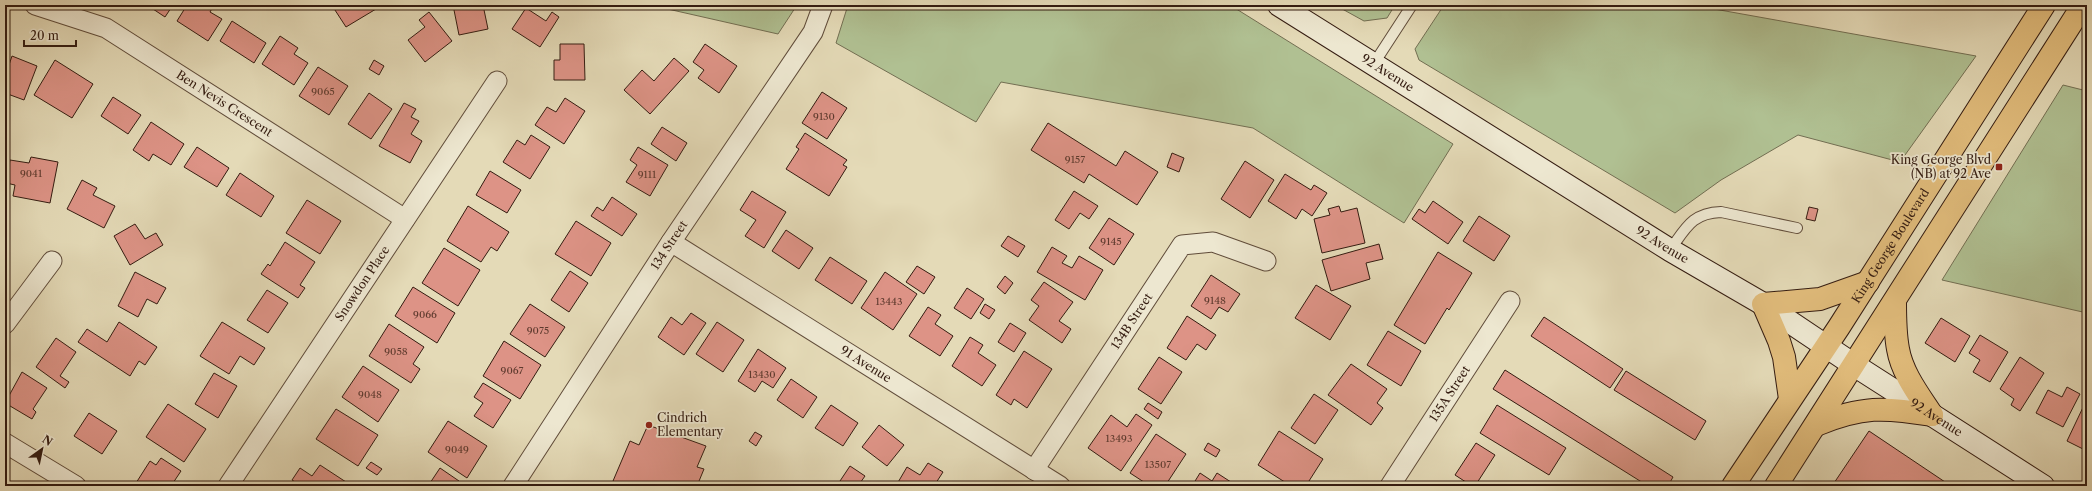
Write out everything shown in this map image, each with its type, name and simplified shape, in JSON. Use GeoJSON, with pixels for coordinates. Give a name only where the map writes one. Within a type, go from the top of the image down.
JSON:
{"type":"FeatureCollection","features":[{"type":"Feature","properties":{"kind":"main road","name":"92 Avenue"},"geometry":{"type":"LineString","coordinates":[[1279,5],[1670,250],[1763,304],[1854,365],[2043,486]]}},
{"type":"Feature","properties":{"kind":"main road","name":"King George Boulevard"},"geometry":{"type":"LineString","coordinates":[[1733,486],[1827,346],[2044,5]]}},
{"type":"Feature","properties":{"kind":"main road"},"geometry":{"type":"LineString","coordinates":[[1776,486],[1895,302],[2083,5]]}},
{"type":"Feature","properties":{"kind":"main road"},"geometry":{"type":"LineString","coordinates":[[1790,399],[1782,352],[1763,304],[1820,299],[1868,282]]}},
{"type":"Feature","properties":{"kind":"main road"},"geometry":{"type":"LineString","coordinates":[[1895,302],[1895,327],[1901,361],[1932,415]]}},
{"type":"Feature","properties":{"kind":"main road"},"geometry":{"type":"LineString","coordinates":[[1816,425],[1848,414],[1882,408],[1932,415]]}},
{"type":"Feature","properties":{"kind":"street","name":"Ben Nevis Crescent"},"geometry":{"type":"LineString","coordinates":[[35,5],[106,28],[405,219]]}},
{"type":"Feature","properties":{"kind":"street","name":"134 Street"},"geometry":{"type":"LineString","coordinates":[[513,486],[671,242],[813,32],[823,5]]}},
{"type":"Feature","properties":{"kind":"street","name":"Snowdon Place"},"geometry":{"type":"LineString","coordinates":[[228,486],[497,81]]}},
{"type":"Feature","properties":{"kind":"street","name":"91 Avenue"},"geometry":{"type":"LineString","coordinates":[[671,242],[1060,486]]}},
{"type":"Feature","properties":{"kind":"street","name":"134B Street"},"geometry":{"type":"LineString","coordinates":[[1034,470],[1182,245],[1213,242],[1266,261]]}},
{"type":"Feature","properties":{"kind":"street"},"geometry":{"type":"LineString","coordinates":[[5,324],[52,261]]}},
{"type":"Feature","properties":{"kind":"street","name":"135A Street"},"geometry":{"type":"LineString","coordinates":[[1390,486],[1510,301]]}},
{"type":"Feature","properties":{"kind":"street"},"geometry":{"type":"LineString","coordinates":[[5,443],[76,486]]}},
{"type":"Feature","properties":{"kind":"lane"},"geometry":{"type":"LineString","coordinates":[[1373,65],[1412,5]]}},
{"type":"Feature","properties":{"kind":"lane"},"geometry":{"type":"LineString","coordinates":[[1670,250],[1695,218],[1710,212],[1721,212],[1797,228]]}},
{"type":"Feature","properties":{"kind":"green space"},"geometry":{"type":"Polygon","coordinates":[[[650,5],[797,5],[778,34],[650,5]]]}},
{"type":"Feature","properties":{"kind":"green space"},"geometry":{"type":"Polygon","coordinates":[[[848,5],[1230,5],[1453,144],[1404,223],[1253,128],[1001,82],[976,122],[836,43],[848,5]]]}},
{"type":"Feature","properties":{"kind":"green space"},"geometry":{"type":"Polygon","coordinates":[[[1335,5],[1395,5],[1387,18],[1364,21],[1335,5]]]}},
{"type":"Feature","properties":{"kind":"green space"},"geometry":{"type":"Polygon","coordinates":[[[1444,5],[1692,5],[1976,56],[1900,162],[1798,135],[1721,180],[1675,213],[1419,60],[1415,49],[1444,5]]]}},
{"type":"Feature","properties":{"kind":"green space"},"geometry":{"type":"Polygon","coordinates":[[[2063,85],[2087,91],[2087,313],[1942,280],[2063,85]]]}},
{"type":"Feature","properties":{"kind":"building"},"geometry":{"type":"Polygon","coordinates":[[[147,5],[173,5],[165,17],[147,5]]]}},
{"type":"Feature","properties":{"kind":"building"},"geometry":{"type":"Polygon","coordinates":[[[187,5],[202,7],[214,5],[210,12],[222,19],[208,41],[177,21],[187,5]]]}},
{"type":"Feature","properties":{"kind":"building"},"geometry":{"type":"Polygon","coordinates":[[[337,5],[381,6],[346,27],[333,7],[337,5]]]}},
{"type":"Feature","properties":{"kind":"building"},"geometry":{"type":"Polygon","coordinates":[[[453,5],[468,5],[468,8],[483,5],[488,29],[459,35],[453,5]]]}},
{"type":"Feature","properties":{"kind":"building"},"geometry":{"type":"Polygon","coordinates":[[[526,8],[546,21],[552,12],[559,17],[540,47],[512,29],[526,8]]]}},
{"type":"Feature","properties":{"kind":"building"},"geometry":{"type":"Polygon","coordinates":[[[429,12],[452,41],[425,62],[408,40],[425,27],[419,20],[429,12]]]}},
{"type":"Feature","properties":{"kind":"building"},"geometry":{"type":"Polygon","coordinates":[[[232,21],[266,43],[254,63],[220,41],[232,21]]]}},
{"type":"Feature","properties":{"kind":"building"},"geometry":{"type":"Polygon","coordinates":[[[280,36],[298,48],[294,54],[308,63],[294,85],[262,64],[280,36]]]}},
{"type":"Feature","properties":{"kind":"building"},"geometry":{"type":"Polygon","coordinates":[[[560,44],[584,44],[585,80],[554,80],[554,60],[560,60],[560,44]]]}},
{"type":"Feature","properties":{"kind":"building"},"geometry":{"type":"Polygon","coordinates":[[[705,44],[737,66],[719,93],[698,78],[704,70],[693,62],[705,44]]]}},
{"type":"Feature","properties":{"kind":"building"},"geometry":{"type":"Polygon","coordinates":[[[12,56],[37,66],[24,100],[5,93],[5,67],[8,68],[12,56]]]}},
{"type":"Feature","properties":{"kind":"building"},"geometry":{"type":"Polygon","coordinates":[[[674,58],[689,71],[650,114],[624,90],[642,70],[654,81],[674,58]]]}},
{"type":"Feature","properties":{"kind":"building"},"geometry":{"type":"Polygon","coordinates":[[[55,60],[93,84],[72,118],[34,95],[55,60]]]}},
{"type":"Feature","properties":{"kind":"building"},"geometry":{"type":"Polygon","coordinates":[[[374,60],[384,66],[379,75],[369,69],[374,60]]]}},
{"type":"Feature","properties":{"kind":"building"},"geometry":{"type":"Polygon","coordinates":[[[318,67],[348,86],[329,115],[299,96],[318,67]]]}},
{"type":"Feature","properties":{"kind":"building"},"geometry":{"type":"Polygon","coordinates":[[[822,92],[847,108],[827,139],[802,123],[822,92]]]}},
{"type":"Feature","properties":{"kind":"building"},"geometry":{"type":"Polygon","coordinates":[[[369,93],[392,109],[371,139],[348,124],[369,93]]]}},
{"type":"Feature","properties":{"kind":"building"},"geometry":{"type":"Polygon","coordinates":[[[113,97],[141,115],[128,134],[101,116],[113,97]]]}},
{"type":"Feature","properties":{"kind":"building"},"geometry":{"type":"Polygon","coordinates":[[[565,98],[585,111],[564,144],[535,125],[547,107],[556,112],[565,98]]]}},
{"type":"Feature","properties":{"kind":"building"},"geometry":{"type":"Polygon","coordinates":[[[404,103],[416,109],[411,117],[419,121],[411,134],[422,141],[410,163],[379,146],[404,103]]]}},
{"type":"Feature","properties":{"kind":"building"},"geometry":{"type":"Polygon","coordinates":[[[151,122],[184,144],[171,165],[153,154],[149,161],[133,150],[151,122]]]}},
{"type":"Feature","properties":{"kind":"building"},"geometry":{"type":"Polygon","coordinates":[[[1048,123],[1116,166],[1125,151],[1158,172],[1137,205],[1089,174],[1084,183],[1031,150],[1048,123]]]}},
{"type":"Feature","properties":{"kind":"building"},"geometry":{"type":"Polygon","coordinates":[[[662,127],[687,143],[676,161],[651,144],[662,127]]]}},
{"type":"Feature","properties":{"kind":"building"},"geometry":{"type":"Polygon","coordinates":[[[805,133],[847,160],[843,165],[847,167],[829,196],[786,169],[799,149],[796,147],[805,133]]]}},
{"type":"Feature","properties":{"kind":"building"},"geometry":{"type":"Polygon","coordinates":[[[531,135],[550,147],[530,179],[503,162],[517,140],[525,145],[531,135]]]}},
{"type":"Feature","properties":{"kind":"building"},"geometry":{"type":"Polygon","coordinates":[[[197,147],[229,168],[217,187],[184,167],[197,147]]]}},
{"type":"Feature","properties":{"kind":"building"},"geometry":{"type":"Polygon","coordinates":[[[638,147],[668,165],[650,196],[626,182],[637,165],[630,160],[638,147]]]}},
{"type":"Feature","properties":{"kind":"building"},"geometry":{"type":"Polygon","coordinates":[[[1172,153],[1184,158],[1179,172],[1167,167],[1172,153]]]}},
{"type":"Feature","properties":{"kind":"building"},"geometry":{"type":"Polygon","coordinates":[[[31,157],[58,162],[50,203],[13,196],[15,185],[6,183],[10,160],[29,163],[31,157]]]}},
{"type":"Feature","properties":{"kind":"building"},"geometry":{"type":"Polygon","coordinates":[[[1245,161],[1274,180],[1250,218],[1221,199],[1245,161]]]}},
{"type":"Feature","properties":{"kind":"building"},"geometry":{"type":"Polygon","coordinates":[[[490,171],[521,190],[507,213],[476,195],[490,171]]]}},
{"type":"Feature","properties":{"kind":"building"},"geometry":{"type":"Polygon","coordinates":[[[240,173],[274,196],[261,217],[226,195],[240,173]]]}},
{"type":"Feature","properties":{"kind":"building"},"geometry":{"type":"Polygon","coordinates":[[[1285,174],[1311,190],[1314,185],[1327,193],[1312,216],[1302,209],[1296,219],[1268,201],[1285,174]]]}},
{"type":"Feature","properties":{"kind":"building"},"geometry":{"type":"Polygon","coordinates":[[[82,180],[97,188],[93,195],[115,206],[104,228],[67,209],[82,180]]]}},
{"type":"Feature","properties":{"kind":"building"},"geometry":{"type":"Polygon","coordinates":[[[752,191],[786,212],[764,248],[745,236],[756,220],[740,210],[752,191]]]}},
{"type":"Feature","properties":{"kind":"building"},"geometry":{"type":"Polygon","coordinates":[[[1074,191],[1098,206],[1089,219],[1080,213],[1069,229],[1055,220],[1074,191]]]}},
{"type":"Feature","properties":{"kind":"building"},"geometry":{"type":"Polygon","coordinates":[[[612,197],[637,214],[622,236],[591,216],[597,207],[603,211],[612,197]]]}},
{"type":"Feature","properties":{"kind":"building"},"geometry":{"type":"Polygon","coordinates":[[[307,200],[341,221],[320,254],[286,233],[307,200]]]}},
{"type":"Feature","properties":{"kind":"building"},"geometry":{"type":"Polygon","coordinates":[[[1433,201],[1463,222],[1448,244],[1412,219],[1419,209],[1425,213],[1433,201]]]}},
{"type":"Feature","properties":{"kind":"building"},"geometry":{"type":"Polygon","coordinates":[[[468,206],[509,232],[497,251],[491,247],[481,262],[447,241],[468,206]]]}},
{"type":"Feature","properties":{"kind":"building"},"geometry":{"type":"Polygon","coordinates":[[[1339,206],[1341,212],[1357,208],[1365,243],[1322,253],[1314,219],[1330,215],[1328,209],[1339,206]]]}},
{"type":"Feature","properties":{"kind":"building"},"geometry":{"type":"Polygon","coordinates":[[[1809,207],[1818,209],[1815,221],[1806,219],[1809,207]]]}},
{"type":"Feature","properties":{"kind":"building"},"geometry":{"type":"Polygon","coordinates":[[[1479,216],[1510,236],[1494,261],[1463,241],[1479,216]]]}},
{"type":"Feature","properties":{"kind":"building"},"geometry":{"type":"Polygon","coordinates":[[[1109,218],[1134,234],[1114,265],[1089,248],[1109,218]]]}},
{"type":"Feature","properties":{"kind":"building"},"geometry":{"type":"Polygon","coordinates":[[[576,221],[611,243],[591,276],[555,254],[576,221]]]}},
{"type":"Feature","properties":{"kind":"building"},"geometry":{"type":"Polygon","coordinates":[[[135,224],[145,239],[156,233],[163,245],[130,265],[114,236],[135,224]]]}},
{"type":"Feature","properties":{"kind":"building"},"geometry":{"type":"Polygon","coordinates":[[[786,230],[813,248],[799,269],[772,251],[786,230]]]}},
{"type":"Feature","properties":{"kind":"building"},"geometry":{"type":"Polygon","coordinates":[[[1008,236],[1025,246],[1018,257],[1001,246],[1008,236]]]}},
{"type":"Feature","properties":{"kind":"building"},"geometry":{"type":"Polygon","coordinates":[[[285,242],[315,262],[300,285],[305,288],[298,298],[261,274],[268,264],[270,266],[285,242]]]}},
{"type":"Feature","properties":{"kind":"building"},"geometry":{"type":"Polygon","coordinates":[[[1379,244],[1383,259],[1366,263],[1370,279],[1331,291],[1322,260],[1379,244]]]}},
{"type":"Feature","properties":{"kind":"building"},"geometry":{"type":"Polygon","coordinates":[[[1052,247],[1067,256],[1062,263],[1072,268],[1079,256],[1103,270],[1085,300],[1037,272],[1052,247]]]}},
{"type":"Feature","properties":{"kind":"building"},"geometry":{"type":"Polygon","coordinates":[[[444,248],[480,270],[458,306],[422,283],[444,248]]]}},
{"type":"Feature","properties":{"kind":"building"},"geometry":{"type":"Polygon","coordinates":[[[1438,252],[1472,273],[1449,310],[1447,308],[1425,344],[1394,325],[1438,252]]]}},
{"type":"Feature","properties":{"kind":"building"},"geometry":{"type":"Polygon","coordinates":[[[830,257],[867,281],[852,304],[815,280],[830,257]]]}},
{"type":"Feature","properties":{"kind":"building"},"geometry":{"type":"Polygon","coordinates":[[[917,266],[935,277],[924,294],[906,282],[917,266]]]}},
{"type":"Feature","properties":{"kind":"building"},"geometry":{"type":"Polygon","coordinates":[[[570,271],[588,283],[569,312],[551,300],[570,271]]]}},
{"type":"Feature","properties":{"kind":"building"},"geometry":{"type":"Polygon","coordinates":[[[135,272],[166,288],[157,304],[147,299],[138,317],[118,306],[135,272]]]}},
{"type":"Feature","properties":{"kind":"building"},"geometry":{"type":"Polygon","coordinates":[[[885,272],[917,294],[893,330],[861,308],[885,272]]]}},
{"type":"Feature","properties":{"kind":"building"},"geometry":{"type":"Polygon","coordinates":[[[1211,275],[1240,294],[1228,312],[1219,307],[1211,319],[1191,306],[1211,275]]]}},
{"type":"Feature","properties":{"kind":"building"},"geometry":{"type":"Polygon","coordinates":[[[1005,276],[1013,283],[1005,294],[997,287],[1005,276]]]}},
{"type":"Feature","properties":{"kind":"building"},"geometry":{"type":"Polygon","coordinates":[[[1044,282],[1073,302],[1059,321],[1071,329],[1062,343],[1029,320],[1039,306],[1031,300],[1044,282]]]}},
{"type":"Feature","properties":{"kind":"building"},"geometry":{"type":"Polygon","coordinates":[[[1316,285],[1351,306],[1330,340],[1295,318],[1316,285]]]}},
{"type":"Feature","properties":{"kind":"building"},"geometry":{"type":"Polygon","coordinates":[[[413,287],[455,313],[437,343],[395,316],[413,287]]]}},
{"type":"Feature","properties":{"kind":"building"},"geometry":{"type":"Polygon","coordinates":[[[967,288],[984,299],[971,319],[954,308],[967,288]]]}},
{"type":"Feature","properties":{"kind":"building"},"geometry":{"type":"Polygon","coordinates":[[[267,290],[288,303],[268,333],[247,320],[267,290]]]}},
{"type":"Feature","properties":{"kind":"building"},"geometry":{"type":"Polygon","coordinates":[[[530,304],[565,327],[545,357],[510,334],[530,304]]]}},
{"type":"Feature","properties":{"kind":"building"},"geometry":{"type":"Polygon","coordinates":[[[985,304],[995,310],[989,319],[980,313],[985,304]]]}},
{"type":"Feature","properties":{"kind":"building"},"geometry":{"type":"Polygon","coordinates":[[[928,307],[941,315],[935,324],[953,336],[940,356],[909,336],[928,307]]]}},
{"type":"Feature","properties":{"kind":"building"},"geometry":{"type":"Polygon","coordinates":[[[691,313],[706,323],[684,355],[658,337],[671,317],[682,325],[691,313]]]}},
{"type":"Feature","properties":{"kind":"building"},"geometry":{"type":"Polygon","coordinates":[[[1187,316],[1216,335],[1206,350],[1197,344],[1186,360],[1167,348],[1187,316]]]}},
{"type":"Feature","properties":{"kind":"building"},"geometry":{"type":"Polygon","coordinates":[[[1544,317],[1623,369],[1610,388],[1531,336],[1544,317]]]}},
{"type":"Feature","properties":{"kind":"building"},"geometry":{"type":"Polygon","coordinates":[[[1941,318],[1970,336],[1955,362],[1925,343],[1941,318]]]}},
{"type":"Feature","properties":{"kind":"building"},"geometry":{"type":"Polygon","coordinates":[[[119,322],[157,347],[145,365],[139,361],[130,376],[78,342],[87,329],[107,342],[119,322]]]}},
{"type":"Feature","properties":{"kind":"building"},"geometry":{"type":"Polygon","coordinates":[[[222,322],[265,348],[254,365],[240,356],[229,374],[200,356],[222,322]]]}},
{"type":"Feature","properties":{"kind":"building"},"geometry":{"type":"Polygon","coordinates":[[[717,322],[744,340],[723,372],[696,354],[717,322]]]}},
{"type":"Feature","properties":{"kind":"building"},"geometry":{"type":"Polygon","coordinates":[[[1010,323],[1026,333],[1014,352],[998,342],[1010,323]]]}},
{"type":"Feature","properties":{"kind":"building"},"geometry":{"type":"Polygon","coordinates":[[[389,324],[424,347],[413,364],[420,369],[411,383],[369,356],[389,324]]]}},
{"type":"Feature","properties":{"kind":"building"},"geometry":{"type":"Polygon","coordinates":[[[1388,331],[1421,351],[1401,386],[1367,365],[1388,331]]]}},
{"type":"Feature","properties":{"kind":"building"},"geometry":{"type":"Polygon","coordinates":[[[1980,335],[2008,352],[1990,382],[1973,372],[1980,360],[1969,353],[1980,335]]]}},
{"type":"Feature","properties":{"kind":"building"},"geometry":{"type":"Polygon","coordinates":[[[970,337],[983,345],[978,353],[996,365],[982,386],[952,366],[970,337]]]}},
{"type":"Feature","properties":{"kind":"building"},"geometry":{"type":"Polygon","coordinates":[[[56,338],[76,352],[60,376],[69,382],[65,388],[36,367],[56,338]]]}},
{"type":"Feature","properties":{"kind":"building"},"geometry":{"type":"Polygon","coordinates":[[[504,341],[541,365],[520,399],[483,376],[504,341]]]}},
{"type":"Feature","properties":{"kind":"building"},"geometry":{"type":"Polygon","coordinates":[[[758,349],[786,368],[773,388],[762,381],[755,392],[738,381],[758,349]]]}},
{"type":"Feature","properties":{"kind":"building"},"geometry":{"type":"Polygon","coordinates":[[[1024,351],[1052,369],[1027,408],[1014,399],[1011,405],[996,395],[1024,351]]]}},
{"type":"Feature","properties":{"kind":"building"},"geometry":{"type":"Polygon","coordinates":[[[1159,357],[1182,372],[1161,404],[1138,389],[1159,357]]]}},
{"type":"Feature","properties":{"kind":"building"},"geometry":{"type":"Polygon","coordinates":[[[2020,357],[2044,373],[2020,411],[2011,405],[2014,399],[2000,389],[2020,357]]]}},
{"type":"Feature","properties":{"kind":"building"},"geometry":{"type":"Polygon","coordinates":[[[1351,364],[1387,389],[1377,403],[1383,408],[1371,425],[1328,395],[1351,364]]]}},
{"type":"Feature","properties":{"kind":"building"},"geometry":{"type":"Polygon","coordinates":[[[363,366],[399,390],[378,422],[342,397],[363,366]]]}},
{"type":"Feature","properties":{"kind":"building"},"geometry":{"type":"Polygon","coordinates":[[[1505,370],[1673,477],[1668,486],[1648,486],[1493,389],[1505,370]]]}},
{"type":"Feature","properties":{"kind":"building"},"geometry":{"type":"Polygon","coordinates":[[[1626,371],[1706,421],[1695,440],[1614,390],[1626,371]]]}},
{"type":"Feature","properties":{"kind":"building"},"geometry":{"type":"Polygon","coordinates":[[[22,372],[47,388],[33,409],[36,412],[32,419],[5,403],[22,372]]]}},
{"type":"Feature","properties":{"kind":"building"},"geometry":{"type":"Polygon","coordinates":[[[214,373],[237,386],[218,418],[195,404],[214,373]]]}},
{"type":"Feature","properties":{"kind":"building"},"geometry":{"type":"Polygon","coordinates":[[[791,379],[817,397],[803,418],[777,400],[791,379]]]}},
{"type":"Feature","properties":{"kind":"building"},"geometry":{"type":"Polygon","coordinates":[[[483,383],[511,400],[493,428],[474,416],[483,403],[474,397],[483,383]]]}},
{"type":"Feature","properties":{"kind":"building"},"geometry":{"type":"Polygon","coordinates":[[[2067,387],[2080,394],[2063,427],[2036,413],[2048,390],[2062,397],[2067,387]]]}},
{"type":"Feature","properties":{"kind":"building"},"geometry":{"type":"Polygon","coordinates":[[[1314,394],[1338,410],[1315,444],[1291,428],[1314,394]]]}},
{"type":"Feature","properties":{"kind":"building"},"geometry":{"type":"Polygon","coordinates":[[[2086,401],[2087,402],[2087,451],[2067,441],[2086,401]]]}},
{"type":"Feature","properties":{"kind":"building"},"geometry":{"type":"Polygon","coordinates":[[[1148,403],[1162,412],[1158,419],[1144,409],[1148,403]]]}},
{"type":"Feature","properties":{"kind":"building"},"geometry":{"type":"Polygon","coordinates":[[[168,404],[206,429],[184,462],[146,437],[168,404]]]}},
{"type":"Feature","properties":{"kind":"building"},"geometry":{"type":"Polygon","coordinates":[[[831,405],[858,423],[843,446],[815,428],[831,405]]]}},
{"type":"Feature","properties":{"kind":"building"},"geometry":{"type":"Polygon","coordinates":[[[1497,405],[1566,448],[1549,475],[1480,433],[1497,405]]]}},
{"type":"Feature","properties":{"kind":"building"},"geometry":{"type":"Polygon","coordinates":[[[336,409],[378,435],[358,466],[316,439],[336,409]]]}},
{"type":"Feature","properties":{"kind":"building"},"geometry":{"type":"Polygon","coordinates":[[[89,413],[117,431],[102,454],[74,436],[89,413]]]}},
{"type":"Feature","properties":{"kind":"building"},"geometry":{"type":"Polygon","coordinates":[[[1136,414],[1152,425],[1121,471],[1088,448],[1111,415],[1127,427],[1136,414]]]}},
{"type":"Feature","properties":{"kind":"building"},"geometry":{"type":"Polygon","coordinates":[[[448,421],[487,446],[467,478],[428,452],[448,421]]]}},
{"type":"Feature","properties":{"kind":"building"},"geometry":{"type":"Polygon","coordinates":[[[648,425],[706,446],[697,467],[704,469],[697,486],[622,486],[613,481],[630,441],[639,445],[648,425]]]}},
{"type":"Feature","properties":{"kind":"building"},"geometry":{"type":"Polygon","coordinates":[[[879,425],[904,445],[887,466],[862,447],[879,425]]]}},
{"type":"Feature","properties":{"kind":"building"},"geometry":{"type":"Polygon","coordinates":[[[1279,431],[1323,459],[1309,481],[1318,486],[1291,486],[1258,465],[1279,431]]]}},
{"type":"Feature","properties":{"kind":"building"},"geometry":{"type":"Polygon","coordinates":[[[1869,431],[1951,486],[1832,486],[1869,431]]]}},
{"type":"Feature","properties":{"kind":"building"},"geometry":{"type":"Polygon","coordinates":[[[755,432],[762,436],[756,446],[749,441],[755,432]]]}},
{"type":"Feature","properties":{"kind":"building"},"geometry":{"type":"Polygon","coordinates":[[[1156,434],[1186,454],[1165,486],[1150,486],[1130,473],[1156,434]]]}},
{"type":"Feature","properties":{"kind":"building"},"geometry":{"type":"Polygon","coordinates":[[[1208,443],[1220,450],[1216,457],[1204,450],[1208,443]]]}},
{"type":"Feature","properties":{"kind":"building"},"geometry":{"type":"Polygon","coordinates":[[[1476,443],[1495,455],[1475,486],[1472,486],[1455,475],[1476,443]]]}},
{"type":"Feature","properties":{"kind":"building"},"geometry":{"type":"Polygon","coordinates":[[[161,458],[181,471],[171,486],[141,486],[136,483],[150,461],[156,465],[161,458]]]}},
{"type":"Feature","properties":{"kind":"building"},"geometry":{"type":"Polygon","coordinates":[[[371,462],[382,469],[377,475],[366,468],[371,462]]]}},
{"type":"Feature","properties":{"kind":"building"},"geometry":{"type":"Polygon","coordinates":[[[928,463],[943,472],[934,486],[900,486],[897,484],[907,467],[920,475],[928,463]]]}},
{"type":"Feature","properties":{"kind":"building"},"geometry":{"type":"Polygon","coordinates":[[[320,465],[346,482],[343,486],[302,486],[292,480],[300,468],[312,476],[320,465]]]}},
{"type":"Feature","properties":{"kind":"building"},"geometry":{"type":"Polygon","coordinates":[[[850,466],[865,476],[858,486],[848,486],[840,481],[850,466]]]}},
{"type":"Feature","properties":{"kind":"building"},"geometry":{"type":"Polygon","coordinates":[[[440,468],[459,481],[456,486],[428,486],[440,468]]]}},
{"type":"Feature","properties":{"kind":"building"},"geometry":{"type":"Polygon","coordinates":[[[1200,473],[1212,481],[1217,473],[1234,484],[1232,486],[1192,486],[1200,473]]]}},
{"type":"Feature","properties":{"kind":"place","name":"King George Blvd (NB) at 92 Ave"},"geometry":{"type":"Point","coordinates":[1999,167]}},
{"type":"Feature","properties":{"kind":"place","name":"Cindrich Elementary"},"geometry":{"type":"Point","coordinates":[649,425]}}]}
